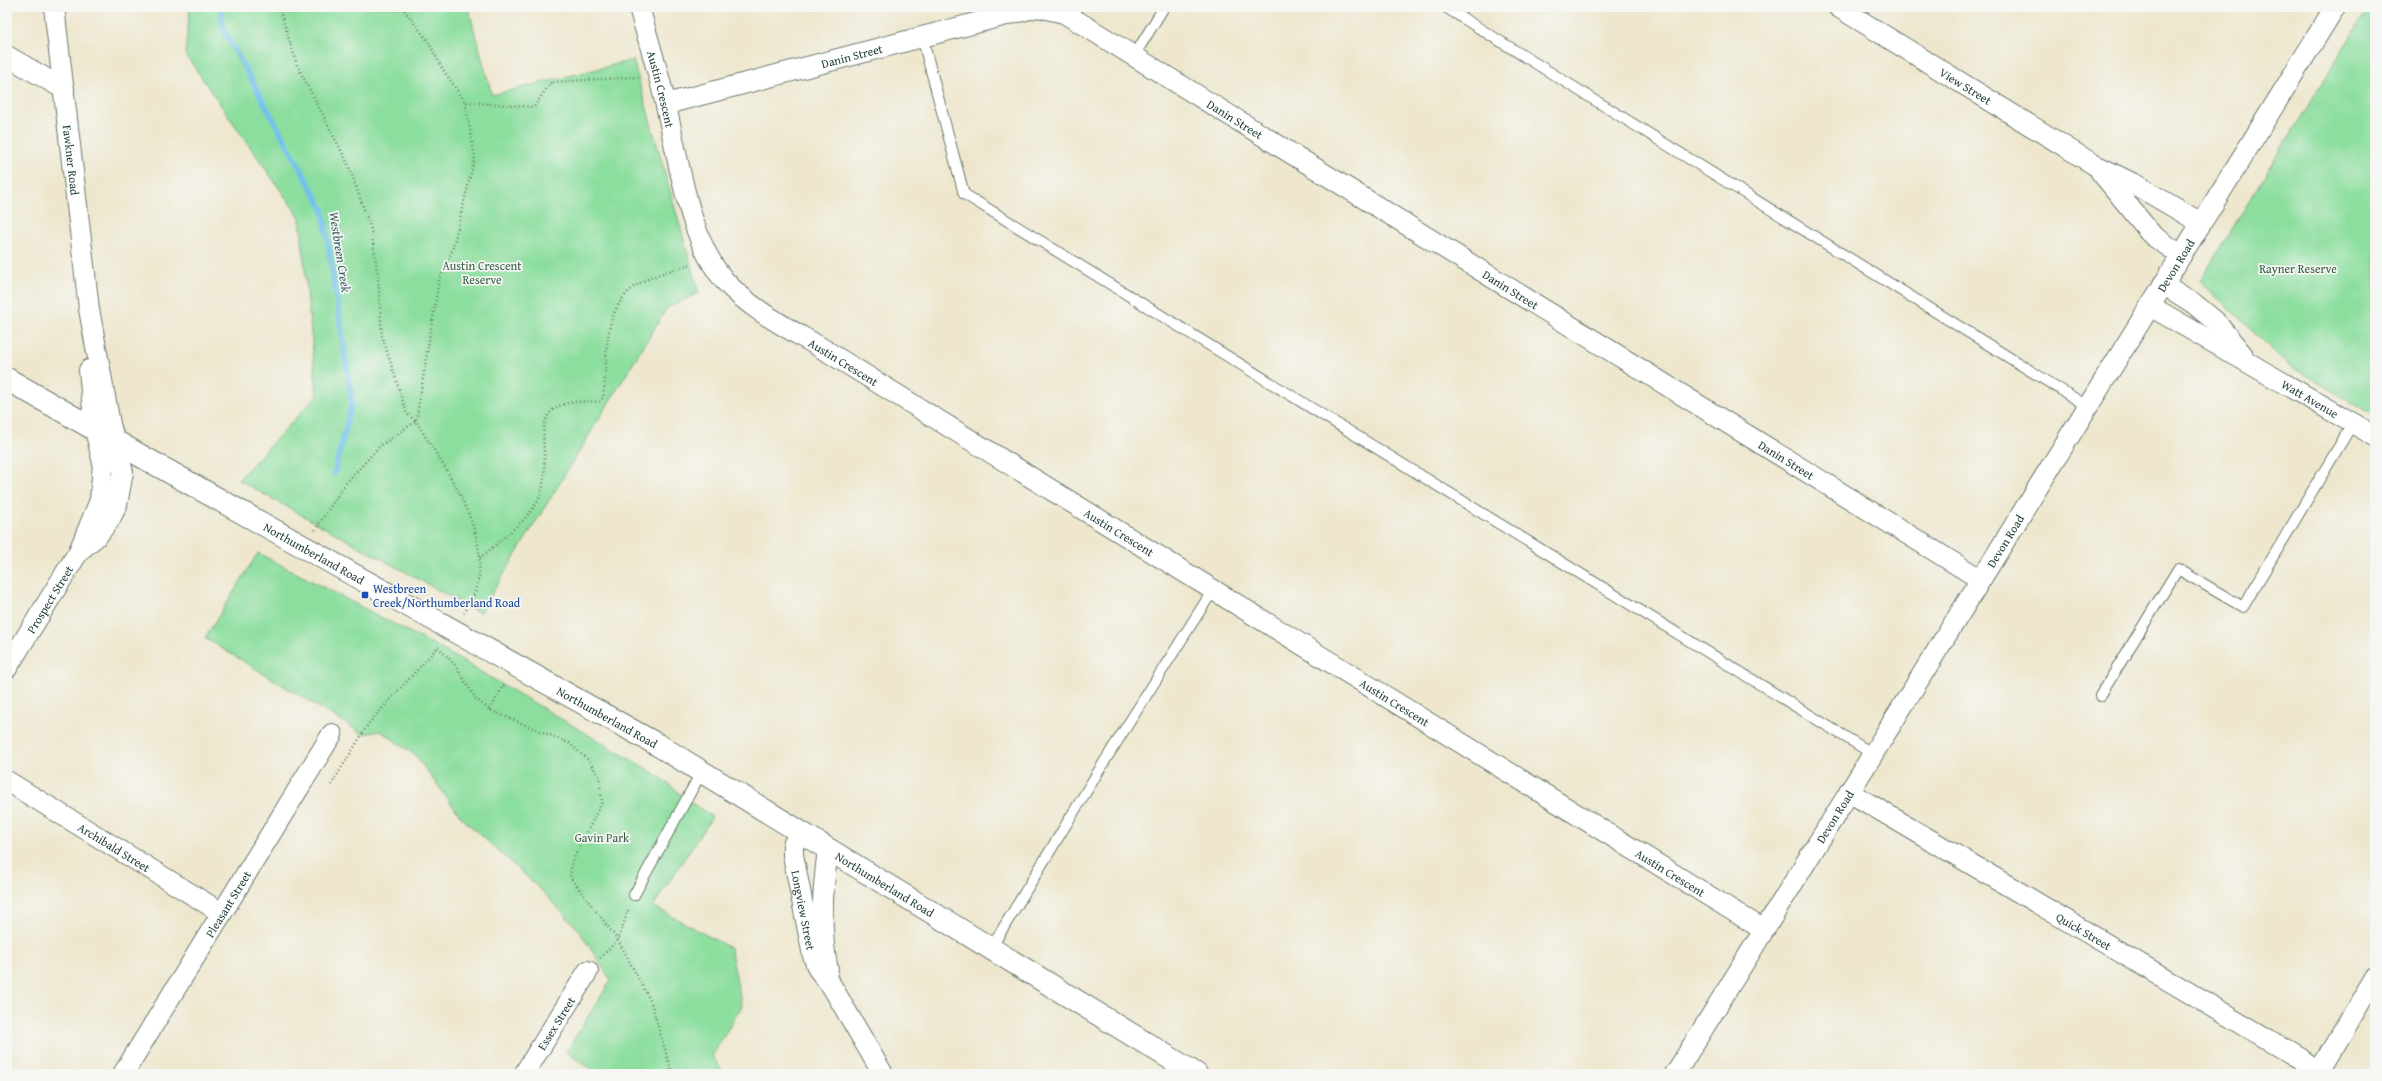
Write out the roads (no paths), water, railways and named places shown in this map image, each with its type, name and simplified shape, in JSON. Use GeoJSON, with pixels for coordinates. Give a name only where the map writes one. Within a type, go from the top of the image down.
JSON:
{"type":"FeatureCollection","features":[{"type":"Feature","properties":{"kind":"street","name":"Fawkner Road"},"geometry":{"type":"LineString","coordinates":[[54,7],[89,313],[110,424],[117,443]]}},
{"type":"Feature","properties":{"kind":"street","name":"Austin Crescent"},"geometry":{"type":"LineString","coordinates":[[639,7],[666,104],[695,222],[708,257],[724,280],[752,305],[1764,930]]}},
{"type":"Feature","properties":{"kind":"street","name":"Danin Street"},"geometry":{"type":"LineString","coordinates":[[666,104],[1038,7],[1064,13],[1980,579]]}},
{"type":"Feature","properties":{"kind":"street","name":"Devon Road"},"geometry":{"type":"LineString","coordinates":[[1675,1074],[2335,7]]}},
{"type":"Feature","properties":{"kind":"street","name":"View Street"},"geometry":{"type":"LineString","coordinates":[[1847,9],[2093,164],[2136,185],[2201,223]]}},
{"type":"Feature","properties":{"kind":"street"},"geometry":{"type":"LineString","coordinates":[[7,56],[64,89]]}},
{"type":"Feature","properties":{"kind":"street","name":"View Street"},"geometry":{"type":"LineString","coordinates":[[2093,164],[2154,236],[2181,255]]}},
{"type":"Feature","properties":{"kind":"street","name":"Watt Avenue"},"geometry":{"type":"LineString","coordinates":[[2164,284],[2194,303],[2215,321],[2246,360]]}},
{"type":"Feature","properties":{"kind":"street","name":"Watt Avenue"},"geometry":{"type":"LineString","coordinates":[[2150,306],[2207,340],[2246,360],[2375,436]]}},
{"type":"Feature","properties":{"kind":"street","name":"Fawkner Road"},"geometry":{"type":"LineString","coordinates":[[89,313],[88,365],[95,430]]}},
{"type":"Feature","properties":{"kind":"street","name":"Northumberland Road"},"geometry":{"type":"LineString","coordinates":[[7,379],[117,443],[448,627],[702,771],[1196,1074]]}},
{"type":"Feature","properties":{"kind":"street","name":"Prospect Street"},"geometry":{"type":"LineString","coordinates":[[7,668],[79,551],[100,500],[103,481],[103,464],[95,430]]}},
{"type":"Feature","properties":{"kind":"street","name":"Prospect Street"},"geometry":{"type":"LineString","coordinates":[[79,551],[98,535],[117,505],[123,472],[117,443]]}},
{"type":"Feature","properties":{"kind":"street","name":"Pleasant Street"},"geometry":{"type":"LineString","coordinates":[[123,1074],[332,734]]}},
{"type":"Feature","properties":{"kind":"street","name":"Archibald Street"},"geometry":{"type":"LineString","coordinates":[[7,781],[222,913]]}},
{"type":"Feature","properties":{"kind":"street","name":"Quick Street"},"geometry":{"type":"LineString","coordinates":[[1849,792],[2319,1072]]}},
{"type":"Feature","properties":{"kind":"street","name":"Longview Street"},"geometry":{"type":"LineString","coordinates":[[800,832],[793,845],[792,855],[813,956],[818,969],[831,985],[883,1074]]}},
{"type":"Feature","properties":{"kind":"street","name":"Longview Street"},"geometry":{"type":"LineString","coordinates":[[828,849],[824,878],[824,948],[831,985]]}},
{"type":"Feature","properties":{"kind":"street","name":"Essex Street"},"geometry":{"type":"LineString","coordinates":[[524,1074],[588,971]]}},
{"type":"Feature","properties":{"kind":"street"},"geometry":{"type":"LineString","coordinates":[[2319,1072],[2375,977]]}},
{"type":"Feature","properties":{"kind":"lane"},"geometry":{"type":"LineString","coordinates":[[1134,56],[1164,7]]}},
{"type":"Feature","properties":{"kind":"lane"},"geometry":{"type":"LineString","coordinates":[[1445,7],[2087,406]]}},
{"type":"Feature","properties":{"kind":"lane"},"geometry":{"type":"LineString","coordinates":[[922,37],[964,194],[1872,754]]}},
{"type":"Feature","properties":{"kind":"lane"},"geometry":{"type":"LineString","coordinates":[[2100,696],[2178,569],[2243,607],[2353,423]]}},
{"type":"Feature","properties":{"kind":"lane"},"geometry":{"type":"LineString","coordinates":[[991,948],[1106,759],[1213,590]]}},
{"type":"Feature","properties":{"kind":"lane"},"geometry":{"type":"LineString","coordinates":[[634,895],[702,771]]}},
{"type":"Feature","properties":{"kind":"waterway","name":"Westbreen Creek"},"geometry":{"type":"LineString","coordinates":[[221,7],[223,29],[323,209],[352,402],[334,474]]}},
{"type":"Feature","properties":{"kind":"place","name":"Westbreen Creek/Northumberland Road"},"geometry":{"type":"Point","coordinates":[365,595]}},
{"type":"Feature","properties":{"kind":"park label","name":"Rayner Reserve"},"geometry":{"type":"Point","coordinates":[2298,268]}},
{"type":"Feature","properties":{"kind":"park label","name":"Austin Crescent Reserve"},"geometry":{"type":"Point","coordinates":[482,272]}},
{"type":"Feature","properties":{"kind":"park label","name":"Gavin Park"},"geometry":{"type":"Point","coordinates":[602,837]}}]}
